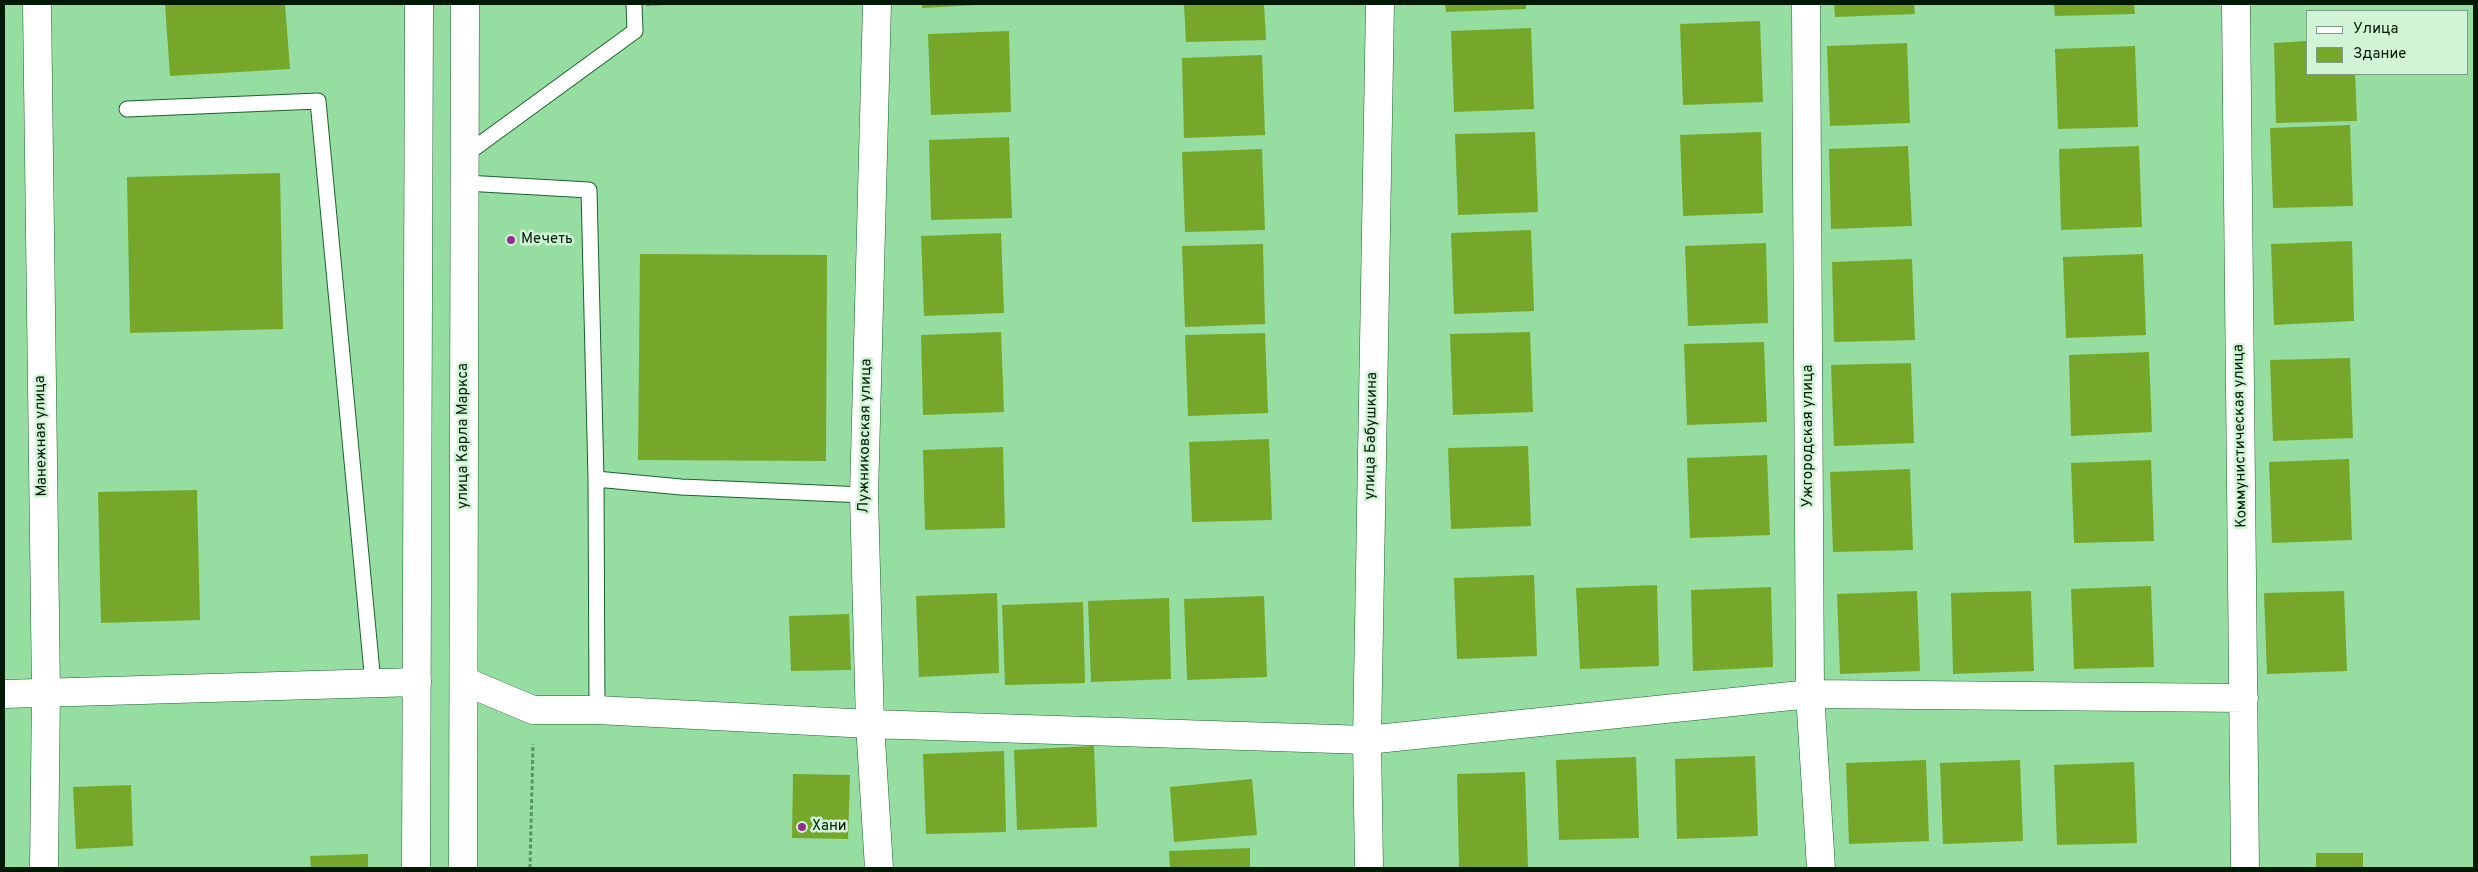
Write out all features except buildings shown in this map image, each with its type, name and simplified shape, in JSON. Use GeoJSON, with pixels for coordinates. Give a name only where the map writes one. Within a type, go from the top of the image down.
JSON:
{"type":"FeatureCollection","features":[{"type":"Feature","properties":{"kind":"street","name":"Манежная улица"},"geometry":{"type":"LineString","coordinates":[[37,4],[46,692],[44,868]]}},
{"type":"Feature","properties":{"kind":"street"},"geometry":{"type":"LineString","coordinates":[[416,868],[419,4]]}},
{"type":"Feature","properties":{"kind":"street","name":"улица Карла Маркса"},"geometry":{"type":"LineString","coordinates":[[463,868],[465,4]]}},
{"type":"Feature","properties":{"kind":"street","name":"Лужниковская улица"},"geometry":{"type":"LineString","coordinates":[[877,4],[864,495],[870,724],[879,868]]}},
{"type":"Feature","properties":{"kind":"street","name":"улица Бабушкина"},"geometry":{"type":"LineString","coordinates":[[1369,868],[1367,740],[1380,4]]}},
{"type":"Feature","properties":{"kind":"street","name":"Ужгородская улица"},"geometry":{"type":"LineString","coordinates":[[1806,4],[1810,694],[1821,868]]}},
{"type":"Feature","properties":{"kind":"street","name":"Коммунистическая улица"},"geometry":{"type":"LineString","coordinates":[[2236,4],[2245,868]]}},
{"type":"Feature","properties":{"kind":"street"},"geometry":{"type":"LineString","coordinates":[[464,681],[533,710],[597,710],[870,724],[1367,740],[1810,694],[2244,698]]}},
{"type":"Feature","properties":{"kind":"street"},"geometry":{"type":"LineString","coordinates":[[4,694],[417,682]]}},
{"type":"Feature","properties":{"kind":"lane"},"geometry":{"type":"LineString","coordinates":[[465,155],[635,31],[634,4]]}},
{"type":"Feature","properties":{"kind":"lane"},"geometry":{"type":"LineString","coordinates":[[127,109],[318,101],[373,683]]}},
{"type":"Feature","properties":{"kind":"lane"},"geometry":{"type":"LineString","coordinates":[[465,183],[589,190],[596,479],[597,710]]}},
{"type":"Feature","properties":{"kind":"lane"},"geometry":{"type":"LineString","coordinates":[[596,479],[681,487],[864,495]]}},
{"type":"Feature","properties":{"kind":"path"},"geometry":{"type":"LineString","coordinates":[[530,868],[533,710]]}},
{"type":"Feature","properties":{"kind":"place","name":"Мечеть"},"geometry":{"type":"Point","coordinates":[511,240]}},
{"type":"Feature","properties":{"kind":"place","name":"Хани"},"geometry":{"type":"Point","coordinates":[802,827]}}]}
